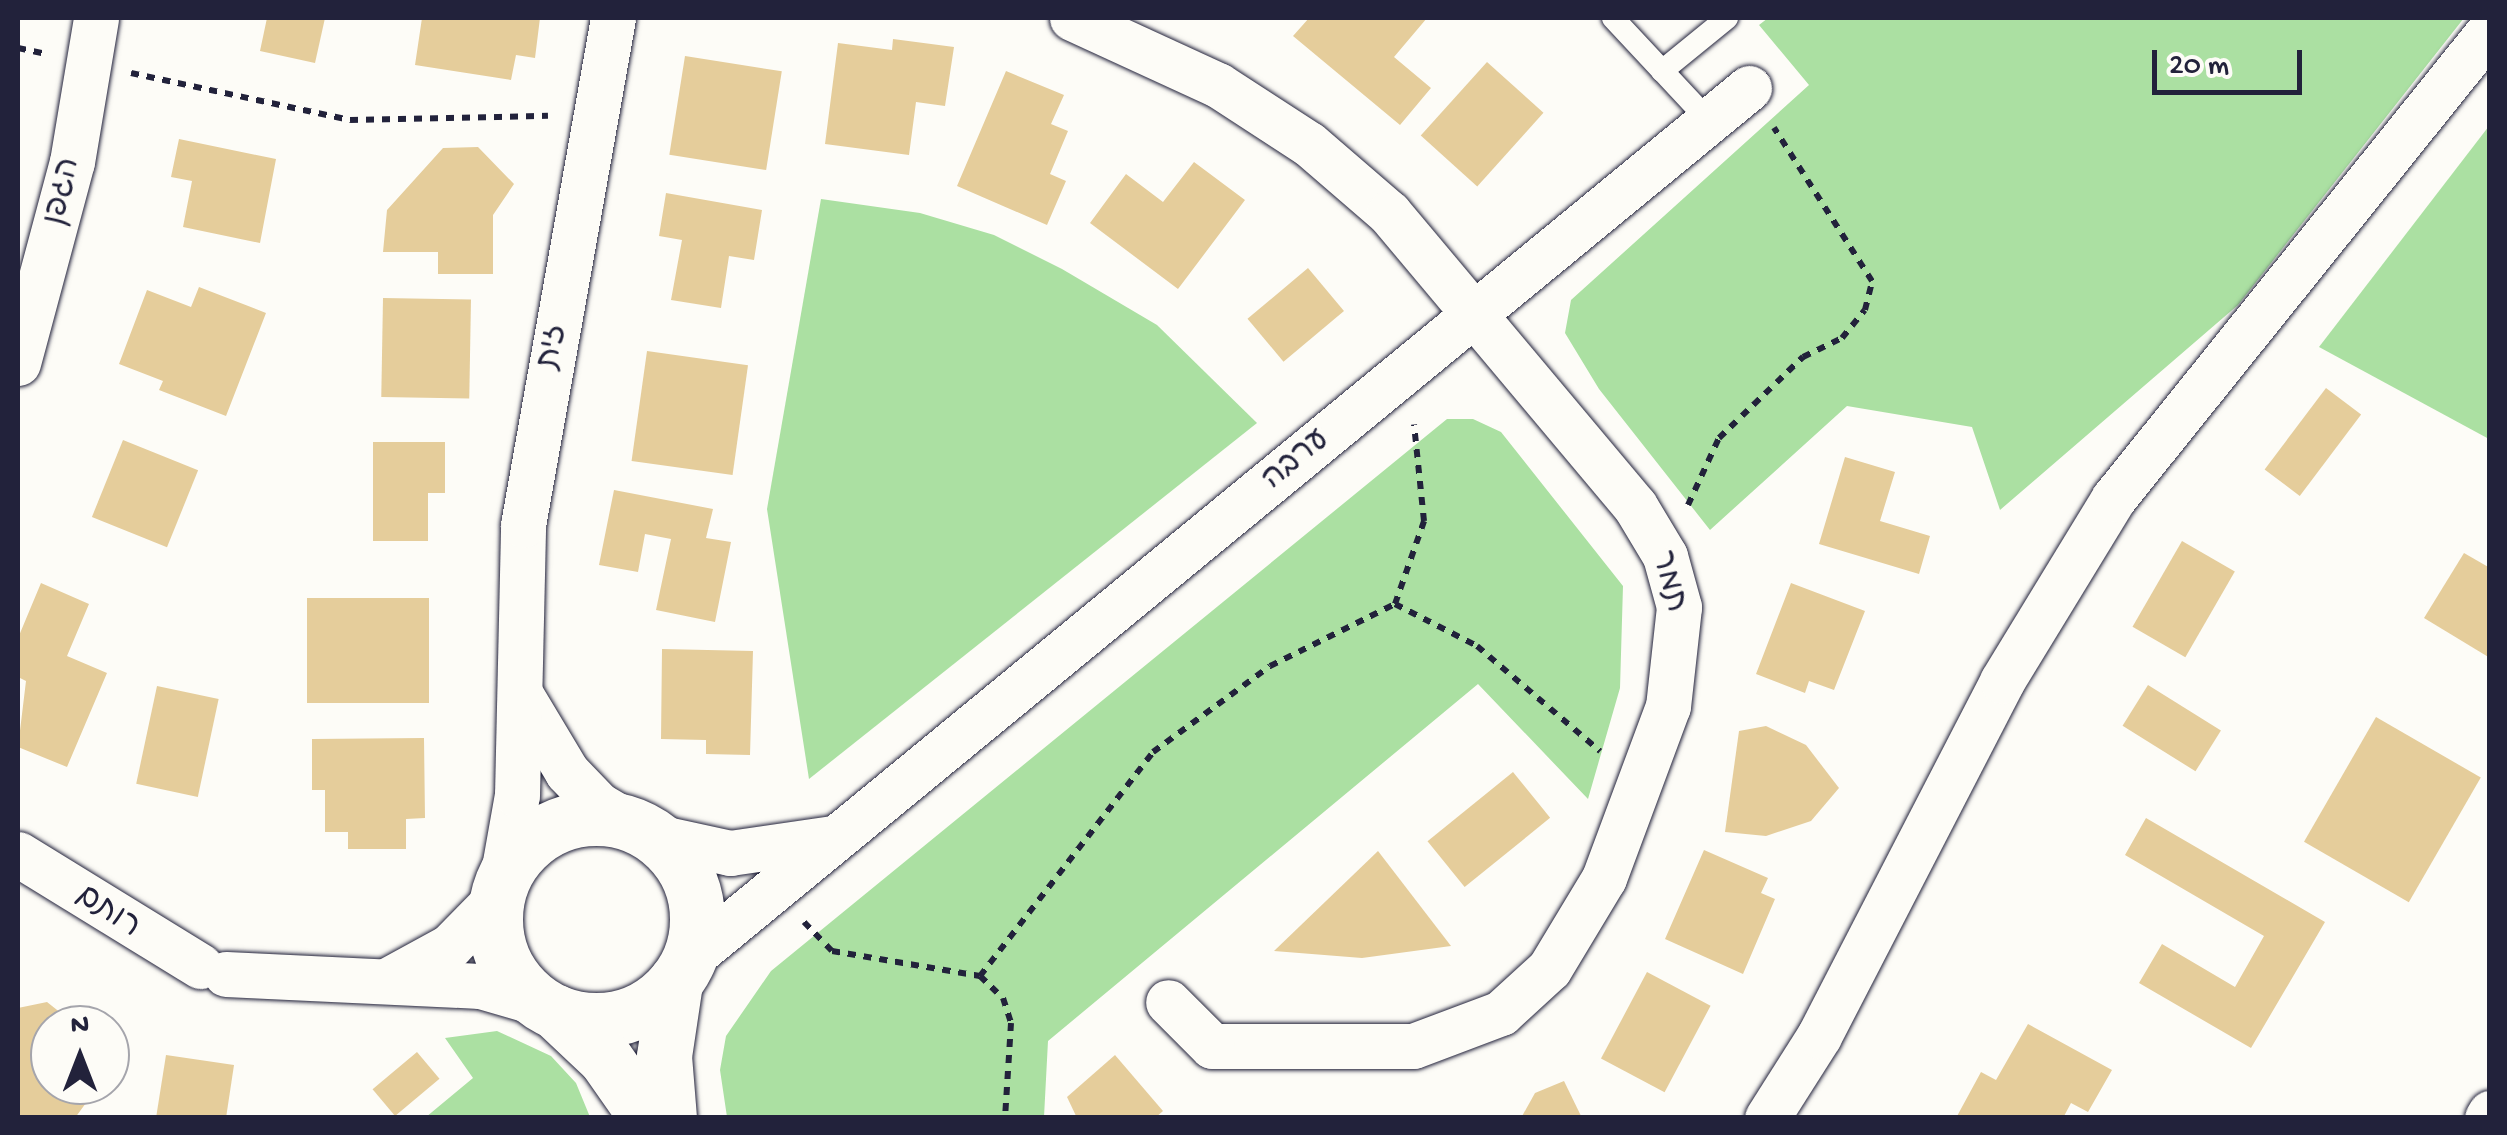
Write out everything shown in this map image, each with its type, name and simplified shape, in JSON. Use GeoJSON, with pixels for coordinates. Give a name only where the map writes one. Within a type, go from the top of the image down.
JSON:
{"type":"FeatureCollection","features":[{"type":"Feature","properties":{"kind":"street","name":"הגפן"},"geometry":{"type":"LineString","coordinates":[[18,363],[90,62],[96,18]]}},
{"type":"Feature","properties":{"kind":"street","name":"זית"},"geometry":{"type":"LineString","coordinates":[[500,889],[516,818],[516,678],[527,494],[613,18]]}},
{"type":"Feature","properties":{"kind":"street","name":"תמר"},"geometry":{"type":"LineString","coordinates":[[1072,18],[1218,85],[1308,144],[1389,213],[1477,313],[1634,506],[1665,556],[1679,607],[1678,656],[1638,787],[1604,878],[1569,940],[1526,993],[1475,1029],[1413,1046],[1212,1046],[1168,1002]]}},
{"type":"Feature","properties":{"kind":"street"},"geometry":{"type":"LineString","coordinates":[[1767,1118],[1819,1036],[2066,570],[2168,427],[2490,30]]}},
{"type":"Feature","properties":{"kind":"street","name":"ערבה"},"geometry":{"type":"LineString","coordinates":[[682,970],[776,888],[1749,88]]}},
{"type":"Feature","properties":{"kind":"street"},"geometry":{"type":"LineString","coordinates":[[516,678],[568,772],[599,805],[644,831],[690,880],[697,919],[664,1056],[668,1118]]}},
{"type":"Feature","properties":{"kind":"street"},"geometry":{"type":"LineString","coordinates":[[382,983],[450,946],[500,889],[524,848],[556,826],[596,818],[644,831]]}},
{"type":"Feature","properties":{"kind":"street","name":"ערבה"},"geometry":{"type":"LineString","coordinates":[[644,831],[707,852],[753,853],[844,834]]}},
{"type":"Feature","properties":{"kind":"street","name":"רותם"},"geometry":{"type":"LineString","coordinates":[[18,854],[213,970],[480,986],[548,1008]]}},
{"type":"Feature","properties":{"kind":"street"},"geometry":{"type":"LineString","coordinates":[[500,889],[502,959],[548,1008],[604,1058],[648,1118]]}},
{"type":"Feature","properties":{"kind":"street"},"geometry":{"type":"LineString","coordinates":[[548,1008],[616,1018],[682,970]]}},
{"type":"Feature","properties":{"kind":"lane"},"geometry":{"type":"LineString","coordinates":[[1613,18],[1709,121]]}},
{"type":"Feature","properties":{"kind":"lane"},"geometry":{"type":"LineString","coordinates":[[1662,71],[1727,18]]}},
{"type":"Feature","properties":{"kind":"path"},"geometry":{"type":"LineString","coordinates":[[18,48],[350,120],[596,114]]}},
{"type":"Feature","properties":{"kind":"path"},"geometry":{"type":"LineString","coordinates":[[1665,556],[1720,438],[1803,358],[1842,338],[1864,310],[1872,282],[1749,88]]}},
{"type":"Feature","properties":{"kind":"path"},"geometry":{"type":"LineString","coordinates":[[980,976],[1153,752],[1270,666],[1396,604],[1424,521],[1422,457],[1402,374]]}},
{"type":"Feature","properties":{"kind":"path"},"geometry":{"type":"LineString","coordinates":[[1396,604],[1477,646],[1638,787]]}},
{"type":"Feature","properties":{"kind":"path"},"geometry":{"type":"LineString","coordinates":[[776,888],[832,951],[980,976],[1003,998],[1010,1023],[1005,1118]]}},
{"type":"Feature","properties":{"kind":"green space"},"geometry":{"type":"Polygon","coordinates":[[[1768,18],[2464,18],[2238,305],[2000,510],[1972,427],[1847,406],[1710,530],[1599,389],[1565,333],[1571,300],[1809,85],[1759,25],[1768,18]]]}},
{"type":"Feature","properties":{"kind":"green space"},"geometry":{"type":"Polygon","coordinates":[[[2489,126],[2489,439],[2319,347],[2489,126]]]}},
{"type":"Feature","properties":{"kind":"green space"},"geometry":{"type":"Polygon","coordinates":[[[821,199],[920,213],[994,235],[1062,269],[1157,325],[1257,423],[809,779],[767,509],[821,199]]]}},
{"type":"Feature","properties":{"kind":"green space"},"geometry":{"type":"Polygon","coordinates":[[[1447,419],[1473,419],[1501,432],[1623,586],[1620,688],[1588,799],[1478,684],[1048,1041],[1044,1117],[727,1117],[720,1070],[726,1036],[771,971],[1447,419]]]}},
{"type":"Feature","properties":{"kind":"green space"},"geometry":{"type":"Polygon","coordinates":[[[497,1031],[551,1056],[576,1083],[590,1117],[426,1117],[473,1078],[445,1038],[497,1031]]]}},
{"type":"Feature","properties":{"kind":"building"},"geometry":{"type":"Polygon","coordinates":[[[267,18],[325,18],[315,63],[260,51],[267,18]]]}},
{"type":"Feature","properties":{"kind":"building"},"geometry":{"type":"Polygon","coordinates":[[[422,18],[540,18],[535,58],[516,55],[511,80],[415,65],[422,18]]]}},
{"type":"Feature","properties":{"kind":"building"},"geometry":{"type":"Polygon","coordinates":[[[1309,18],[1427,18],[1394,57],[1431,88],[1400,125],[1293,36],[1309,18]]]}},
{"type":"Feature","properties":{"kind":"building"},"geometry":{"type":"Polygon","coordinates":[[[893,39],[954,47],[945,106],[916,102],[909,155],[825,144],[838,43],[892,50],[893,39]]]}},
{"type":"Feature","properties":{"kind":"building"},"geometry":{"type":"Polygon","coordinates":[[[685,56],[782,71],[766,170],[669,155],[685,56]]]}},
{"type":"Feature","properties":{"kind":"building"},"geometry":{"type":"Polygon","coordinates":[[[1487,62],[1543,113],[1477,186],[1421,136],[1487,62]]]}},
{"type":"Feature","properties":{"kind":"building"},"geometry":{"type":"Polygon","coordinates":[[[1006,71],[1064,95],[1051,124],[1068,131],[1050,174],[1066,181],[1047,225],[957,186],[1006,71]]]}},
{"type":"Feature","properties":{"kind":"building"},"geometry":{"type":"Polygon","coordinates":[[[179,139],[276,159],[260,243],[183,227],[192,181],[171,177],[179,139]]]}},
{"type":"Feature","properties":{"kind":"building"},"geometry":{"type":"Polygon","coordinates":[[[478,147],[514,184],[493,215],[493,274],[438,274],[438,252],[383,252],[387,210],[443,148],[478,147]]]}},
{"type":"Feature","properties":{"kind":"building"},"geometry":{"type":"Polygon","coordinates":[[[1194,162],[1245,200],[1178,289],[1090,223],[1126,174],[1163,202],[1194,162]]]}},
{"type":"Feature","properties":{"kind":"building"},"geometry":{"type":"Polygon","coordinates":[[[666,193],[762,210],[754,260],[729,256],[721,308],[671,300],[682,240],[659,236],[666,193]]]}},
{"type":"Feature","properties":{"kind":"building"},"geometry":{"type":"Polygon","coordinates":[[[1308,268],[1344,311],[1283,362],[1247,319],[1308,268]]]}},
{"type":"Feature","properties":{"kind":"building"},"geometry":{"type":"Polygon","coordinates":[[[199,287],[266,313],[226,416],[159,390],[163,381],[119,364],[147,290],[191,307],[199,287]]]}},
{"type":"Feature","properties":{"kind":"building"},"geometry":{"type":"Polygon","coordinates":[[[383,298],[471,300],[469,399],[381,397],[383,298]]]}},
{"type":"Feature","properties":{"kind":"building"},"geometry":{"type":"Polygon","coordinates":[[[647,351],[748,365],[733,475],[632,461],[647,351]]]}},
{"type":"Feature","properties":{"kind":"building"},"geometry":{"type":"Polygon","coordinates":[[[2326,388],[2361,414],[2300,496],[2265,469],[2326,388]]]}},
{"type":"Feature","properties":{"kind":"building"},"geometry":{"type":"Polygon","coordinates":[[[123,440],[198,470],[167,547],[92,517],[123,440]]]}},
{"type":"Feature","properties":{"kind":"building"},"geometry":{"type":"Polygon","coordinates":[[[373,442],[445,442],[445,493],[428,493],[428,541],[373,541],[373,442]]]}},
{"type":"Feature","properties":{"kind":"building"},"geometry":{"type":"Polygon","coordinates":[[[1845,457],[1895,472],[1880,521],[1930,536],[1919,574],[1819,544],[1845,457]]]}},
{"type":"Feature","properties":{"kind":"building"},"geometry":{"type":"Polygon","coordinates":[[[614,490],[713,509],[706,538],[731,542],[715,622],[656,610],[671,539],[645,534],[638,572],[599,565],[614,490]]]}},
{"type":"Feature","properties":{"kind":"building"},"geometry":{"type":"Polygon","coordinates":[[[2182,541],[2235,572],[2185,657],[2132,627],[2182,541]]]}},
{"type":"Feature","properties":{"kind":"building"},"geometry":{"type":"Polygon","coordinates":[[[2464,553],[2490,568],[2490,658],[2424,618],[2464,553]]]}},
{"type":"Feature","properties":{"kind":"building"},"geometry":{"type":"Polygon","coordinates":[[[41,583],[89,604],[67,656],[107,673],[67,767],[18,747],[26,681],[18,677],[18,638],[41,583]]]}},
{"type":"Feature","properties":{"kind":"building"},"geometry":{"type":"Polygon","coordinates":[[[1791,583],[1865,611],[1834,690],[1809,681],[1805,693],[1756,674],[1791,583]]]}},
{"type":"Feature","properties":{"kind":"building"},"geometry":{"type":"Polygon","coordinates":[[[307,598],[429,598],[429,703],[307,703],[307,598]]]}},
{"type":"Feature","properties":{"kind":"building"},"geometry":{"type":"Polygon","coordinates":[[[662,649],[753,651],[750,755],[706,754],[706,740],[661,739],[662,649]]]}},
{"type":"Feature","properties":{"kind":"building"},"geometry":{"type":"Polygon","coordinates":[[[2148,685],[2221,731],[2195,771],[2123,726],[2148,685]]]}},
{"type":"Feature","properties":{"kind":"building"},"geometry":{"type":"Polygon","coordinates":[[[157,686],[219,699],[198,797],[136,784],[157,686]]]}},
{"type":"Feature","properties":{"kind":"building"},"geometry":{"type":"Polygon","coordinates":[[[2376,717],[2481,778],[2409,902],[2304,842],[2376,717]]]}},
{"type":"Feature","properties":{"kind":"building"},"geometry":{"type":"Polygon","coordinates":[[[1766,726],[1806,745],[1839,788],[1811,821],[1766,836],[1725,832],[1739,731],[1766,726]]]}},
{"type":"Feature","properties":{"kind":"building"},"geometry":{"type":"Polygon","coordinates":[[[424,738],[425,818],[406,819],[406,849],[348,849],[348,832],[325,832],[325,790],[312,790],[312,739],[424,738]]]}},
{"type":"Feature","properties":{"kind":"building"},"geometry":{"type":"Polygon","coordinates":[[[1513,772],[1550,818],[1465,887],[1428,841],[1513,772]]]}},
{"type":"Feature","properties":{"kind":"building"},"geometry":{"type":"Polygon","coordinates":[[[2146,818],[2325,922],[2251,1048],[2139,983],[2162,944],[2235,987],[2264,936],[2125,855],[2146,818]]]}},
{"type":"Feature","properties":{"kind":"building"},"geometry":{"type":"Polygon","coordinates":[[[1704,850],[1768,878],[1761,893],[1775,899],[1743,974],[1665,939],[1704,850]]]}},
{"type":"Feature","properties":{"kind":"building"},"geometry":{"type":"Polygon","coordinates":[[[1378,851],[1451,946],[1362,958],[1274,951],[1378,851]]]}},
{"type":"Feature","properties":{"kind":"building"},"geometry":{"type":"Polygon","coordinates":[[[1647,972],[1711,1006],[1665,1092],[1601,1059],[1647,972]]]}},
{"type":"Feature","properties":{"kind":"building"},"geometry":{"type":"Polygon","coordinates":[[[30,1006],[30,1105],[84,1105],[75,1118],[18,1118],[18,1008],[30,1006]]]}},
{"type":"Feature","properties":{"kind":"building"},"geometry":{"type":"Polygon","coordinates":[[[2028,1024],[2112,1070],[2088,1112],[2071,1103],[2063,1118],[1956,1118],[1981,1072],[1996,1080],[2028,1024]]]}},
{"type":"Feature","properties":{"kind":"building"},"geometry":{"type":"Polygon","coordinates":[[[417,1052],[439,1079],[395,1116],[373,1089],[417,1052]]]}},
{"type":"Feature","properties":{"kind":"building"},"geometry":{"type":"Polygon","coordinates":[[[166,1055],[234,1065],[226,1118],[156,1118],[166,1055]]]}},
{"type":"Feature","properties":{"kind":"building"},"geometry":{"type":"Polygon","coordinates":[[[1115,1055],[1163,1111],[1155,1118],[1077,1118],[1067,1097],[1115,1055]]]}},
{"type":"Feature","properties":{"kind":"building"},"geometry":{"type":"Polygon","coordinates":[[[1564,1081],[1582,1118],[1521,1118],[1535,1093],[1564,1081]]]}}]}
